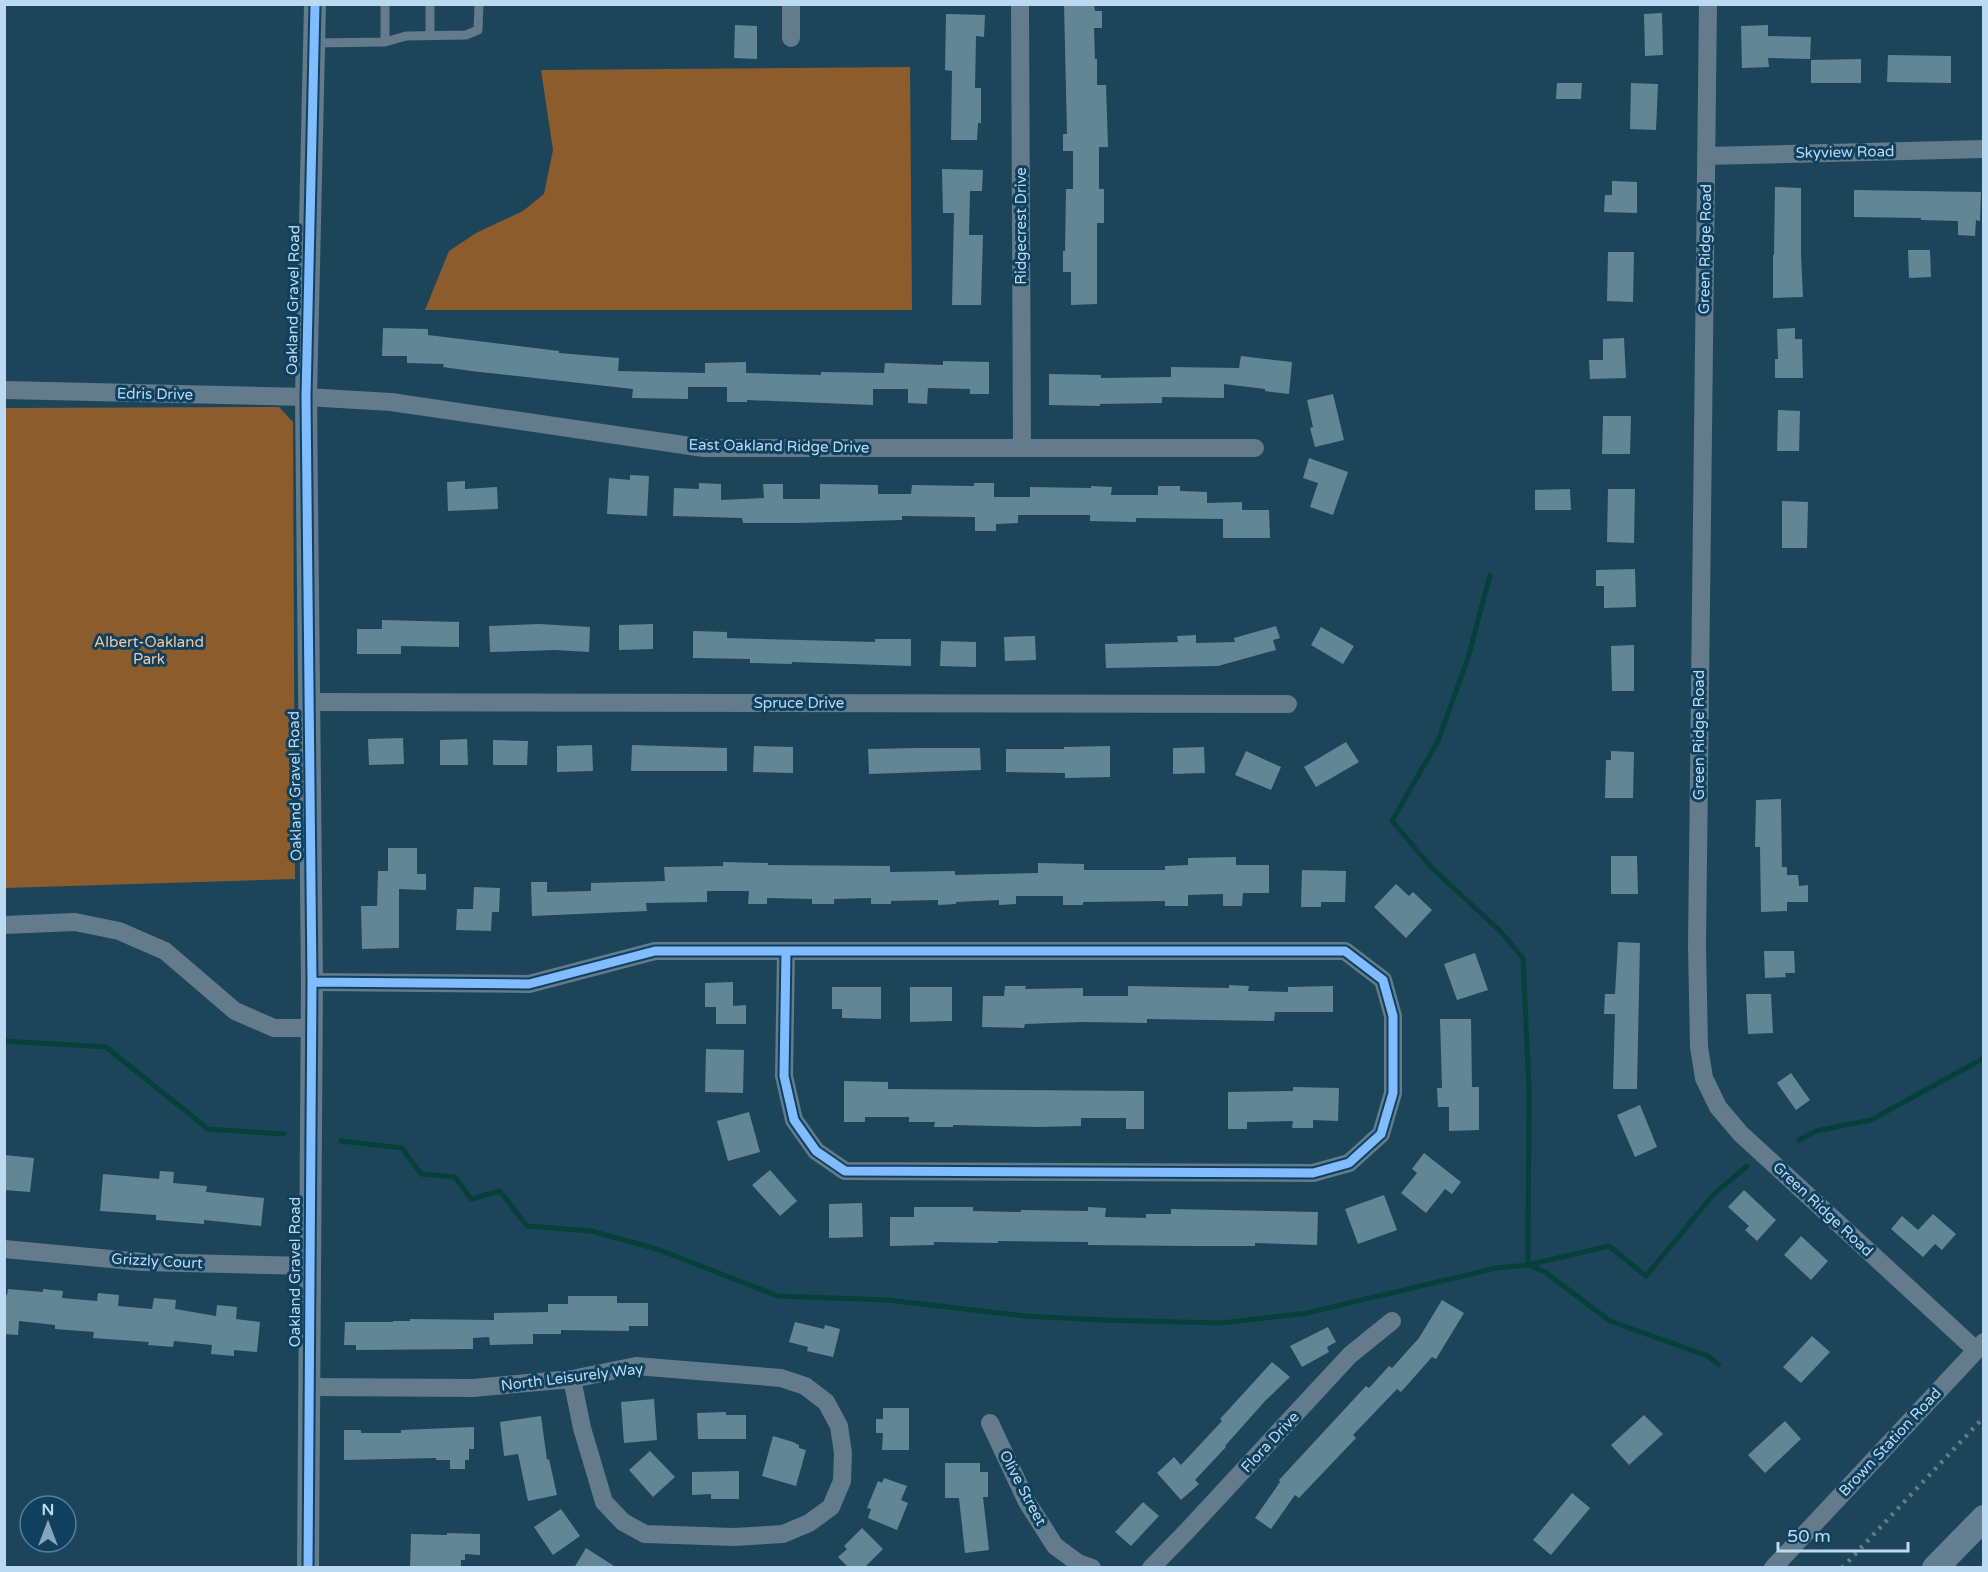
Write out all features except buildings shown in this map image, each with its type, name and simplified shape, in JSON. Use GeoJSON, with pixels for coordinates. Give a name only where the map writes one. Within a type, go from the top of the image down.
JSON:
{"type":"FeatureCollection","features":[{"type":"Feature","properties":{"kind":"main road"},"geometry":{"type":"LineString","coordinates":[[1935,1568],[1983,1518]]}},
{"type":"Feature","properties":{"kind":"street","name":"Oakland Gravel Road"},"geometry":{"type":"LineString","coordinates":[[308,1568],[312,982],[306,397],[315,4]]}},
{"type":"Feature","properties":{"kind":"street"},"geometry":{"type":"LineString","coordinates":[[790,38],[791,4]]}},
{"type":"Feature","properties":{"kind":"street","name":"Ridgecrest Drive"},"geometry":{"type":"LineString","coordinates":[[1020,4],[1022,448]]}},
{"type":"Feature","properties":{"kind":"street","name":"Green Ridge Road"},"geometry":{"type":"LineString","coordinates":[[1708,4],[1697,946],[1700,1047],[1704,1078],[1718,1107],[1740,1133],[1980,1346]]}},
{"type":"Feature","properties":{"kind":"street","name":"Skyview Road"},"geometry":{"type":"LineString","coordinates":[[1706,156],[1983,149]]}},
{"type":"Feature","properties":{"kind":"street","name":"Edris Drive"},"geometry":{"type":"LineString","coordinates":[[4,390],[306,397]]}},
{"type":"Feature","properties":{"kind":"street","name":"East Oakland Ridge Drive"},"geometry":{"type":"LineString","coordinates":[[306,397],[391,402],[704,448],[1255,448]]}},
{"type":"Feature","properties":{"kind":"street","name":"Spruce Drive"},"geometry":{"type":"LineString","coordinates":[[310,702],[1288,704]]}},
{"type":"Feature","properties":{"kind":"street"},"geometry":{"type":"LineString","coordinates":[[4,925],[75,922],[119,931],[165,951],[235,1011],[274,1028],[310,1028]]}},
{"type":"Feature","properties":{"kind":"street"},"geometry":{"type":"LineString","coordinates":[[312,982],[529,984],[656,951],[786,951],[1345,951],[1383,980],[1393,1016],[1393,1093],[1381,1134],[1350,1163],[1313,1173],[844,1171],[816,1151],[794,1120],[784,1076],[786,951]]}},
{"type":"Feature","properties":{"kind":"street","name":"Grizzly Court"},"geometry":{"type":"LineString","coordinates":[[4,1249],[143,1262],[310,1266]]}},
{"type":"Feature","properties":{"kind":"street","name":"Flora Drive"},"geometry":{"type":"LineString","coordinates":[[1151,1568],[1350,1355],[1392,1321]]}},
{"type":"Feature","properties":{"kind":"street","name":"Brown Station Road"},"geometry":{"type":"LineString","coordinates":[[1773,1568],[1980,1346]]}},
{"type":"Feature","properties":{"kind":"street","name":"North Leisurely Way"},"geometry":{"type":"LineString","coordinates":[[309,1387],[473,1388],[572,1379],[636,1366],[781,1378],[805,1386],[826,1402],[839,1426],[843,1453],[842,1481],[831,1507],[809,1523],[783,1534],[734,1537],[645,1534],[623,1522],[604,1502],[582,1428],[572,1379]]}},
{"type":"Feature","properties":{"kind":"street","name":"Olive Street"},"geometry":{"type":"LineString","coordinates":[[990,1423],[1027,1502],[1055,1546],[1078,1563],[1092,1568]]}},
{"type":"Feature","properties":{"kind":"lane"},"geometry":{"type":"LineString","coordinates":[[385,4],[385,42]]}},
{"type":"Feature","properties":{"kind":"lane"},"geometry":{"type":"LineString","coordinates":[[430,4],[430,35]]}},
{"type":"Feature","properties":{"kind":"lane"},"geometry":{"type":"LineString","coordinates":[[314,43],[385,42],[406,36],[466,35],[478,30],[479,4]]}},
{"type":"Feature","properties":{"kind":"green space"},"geometry":{"type":"Polygon","coordinates":[[[910,67],[912,310],[425,310],[449,251],[476,233],[523,211],[544,194],[553,150],[541,70],[910,67]]]}},
{"type":"Feature","properties":{"kind":"green space","name":"Albert-Oakland Park"},"geometry":{"type":"Polygon","coordinates":[[[279,407],[293,422],[295,879],[5,888],[5,408],[279,407]]]}},
{"type":"Feature","properties":{"kind":"waterway"},"geometry":{"type":"LineString","coordinates":[[1490,575],[1468,658],[1438,741],[1392,821],[1431,867],[1500,931],[1523,958],[1529,1088],[1528,1265],[1609,1246],[1646,1276],[1713,1195],[1747,1166]]}},
{"type":"Feature","properties":{"kind":"waterway"},"geometry":{"type":"LineString","coordinates":[[4,1041],[106,1047],[208,1129],[284,1134]]}},
{"type":"Feature","properties":{"kind":"waterway"},"geometry":{"type":"LineString","coordinates":[[1799,1140],[1816,1131],[1871,1120],[1984,1058]]}},
{"type":"Feature","properties":{"kind":"waterway"},"geometry":{"type":"LineString","coordinates":[[341,1141],[402,1148],[421,1174],[455,1177],[471,1199],[500,1191],[527,1226],[591,1231],[657,1249],[778,1296],[888,1300],[1025,1316],[1222,1323],[1307,1313],[1496,1268],[1528,1265],[1545,1272],[1610,1321],[1708,1356],[1719,1365]]}},
{"type":"Feature","properties":{"kind":"railway"},"geometry":{"type":"LineString","coordinates":[[1842,1568],[1984,1417]]}},
{"type":"Feature","properties":{"kind":"cycle path"},"geometry":{"type":"LineString","coordinates":[[308,1568],[312,982],[306,397],[315,4]]}},
{"type":"Feature","properties":{"kind":"cycle path"},"geometry":{"type":"LineString","coordinates":[[312,982],[529,984],[655,951],[1345,951],[1383,980],[1393,1016],[1393,1093],[1381,1134],[1349,1163],[1313,1173],[845,1171],[816,1151],[794,1120],[784,1076],[786,951]]}}]}
